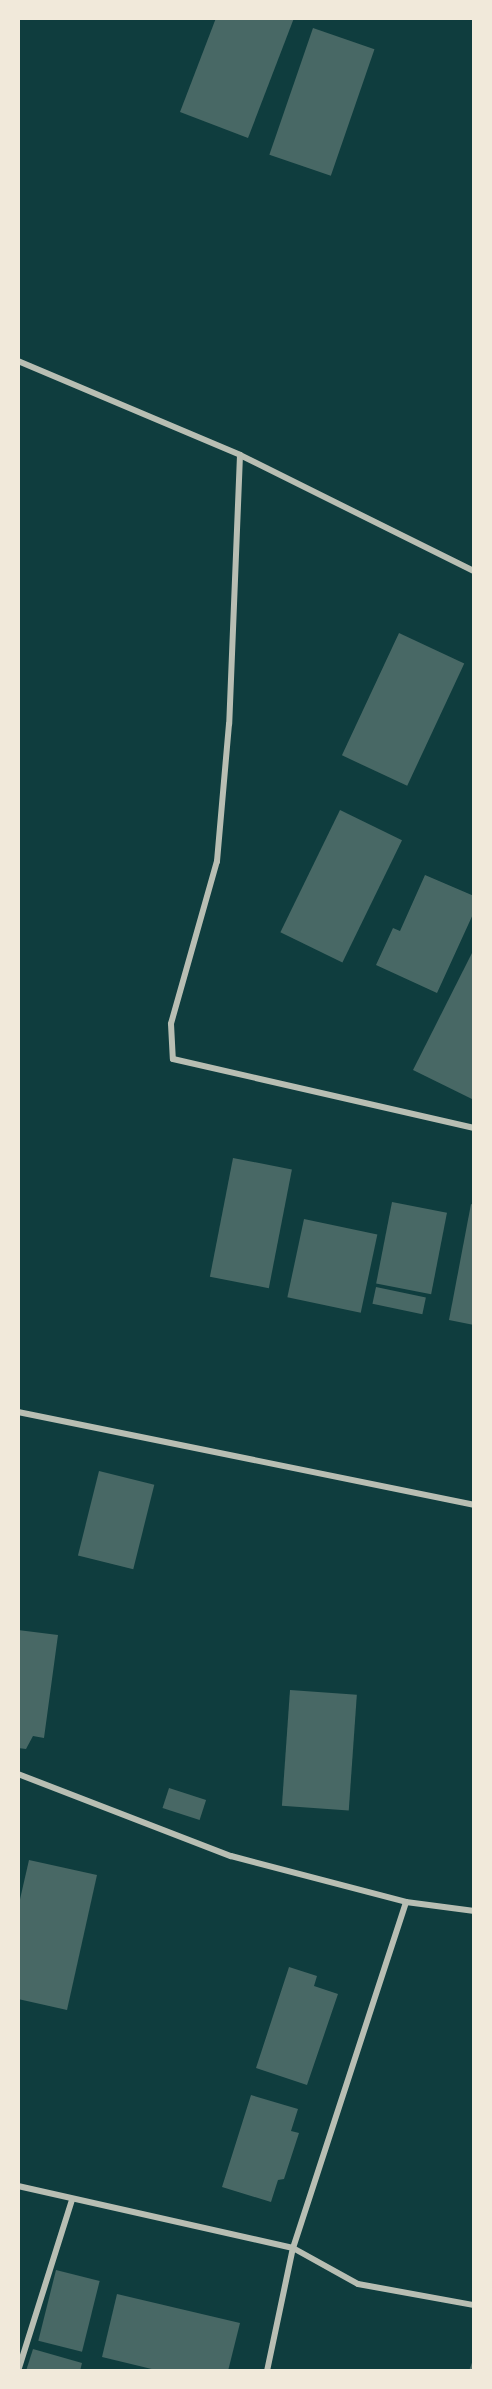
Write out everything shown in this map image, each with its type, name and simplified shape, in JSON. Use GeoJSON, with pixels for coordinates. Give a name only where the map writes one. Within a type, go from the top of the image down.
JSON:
{"type":"FeatureCollection","features":[{"type":"Feature","properties":{"kind":"street"},"geometry":{"type":"LineString","coordinates":[[18,361],[240,455],[474,572]]}},
{"type":"Feature","properties":{"kind":"street"},"geometry":{"type":"LineString","coordinates":[[240,455],[230,724],[217,861],[171,1024],[173,1059],[474,1128]]}},
{"type":"Feature","properties":{"kind":"street"},"geometry":{"type":"LineString","coordinates":[[18,1412],[474,1505]]}},
{"type":"Feature","properties":{"kind":"street"},"geometry":{"type":"LineString","coordinates":[[18,1774],[231,1856],[406,1902],[474,1911]]}},
{"type":"Feature","properties":{"kind":"street"},"geometry":{"type":"LineString","coordinates":[[267,2371],[293,2248],[406,1902]]}},
{"type":"Feature","properties":{"kind":"street"},"geometry":{"type":"LineString","coordinates":[[18,2186],[293,2248],[358,2284],[474,2305]]}},
{"type":"Feature","properties":{"kind":"street"},"geometry":{"type":"LineString","coordinates":[[18,2371],[72,2200]]}},
{"type":"Feature","properties":{"kind":"building"},"geometry":{"type":"Polygon","coordinates":[[[216,18],[294,18],[248,138],[180,112],[216,18]]]}},
{"type":"Feature","properties":{"kind":"building"},"geometry":{"type":"Polygon","coordinates":[[[313,28],[374,49],[331,176],[269,155],[313,28]]]}},
{"type":"Feature","properties":{"kind":"building"},"geometry":{"type":"Polygon","coordinates":[[[399,633],[464,663],[407,786],[342,755],[399,633]]]}},
{"type":"Feature","properties":{"kind":"building"},"geometry":{"type":"Polygon","coordinates":[[[340,810],[402,840],[342,962],[280,932],[340,810]]]}},
{"type":"Feature","properties":{"kind":"building"},"geometry":{"type":"Polygon","coordinates":[[[425,875],[474,896],[474,912],[437,993],[376,965],[393,928],[400,931],[425,875]]]}},
{"type":"Feature","properties":{"kind":"building"},"geometry":{"type":"Polygon","coordinates":[[[474,949],[474,1100],[413,1070],[474,949]]]}},
{"type":"Feature","properties":{"kind":"building"},"geometry":{"type":"Polygon","coordinates":[[[233,1158],[292,1169],[269,1288],[210,1277],[233,1158]]]}},
{"type":"Feature","properties":{"kind":"building"},"geometry":{"type":"Polygon","coordinates":[[[392,1202],[447,1213],[431,1294],[376,1283],[392,1202]]]}},
{"type":"Feature","properties":{"kind":"building"},"geometry":{"type":"Polygon","coordinates":[[[471,1204],[474,1205],[474,1325],[449,1320],[471,1204]]]}},
{"type":"Feature","properties":{"kind":"building"},"geometry":{"type":"Polygon","coordinates":[[[304,1219],[377,1235],[361,1313],[287,1297],[304,1219]]]}},
{"type":"Feature","properties":{"kind":"building"},"geometry":{"type":"Polygon","coordinates":[[[376,1287],[426,1298],[422,1314],[372,1304],[376,1287]]]}},
{"type":"Feature","properties":{"kind":"building"},"geometry":{"type":"Polygon","coordinates":[[[99,1471],[154,1485],[133,1569],[78,1555],[99,1471]]]}},
{"type":"Feature","properties":{"kind":"building"},"geometry":{"type":"Polygon","coordinates":[[[18,1630],[58,1635],[44,1738],[33,1736],[26,1749],[18,1748],[18,1630]]]}},
{"type":"Feature","properties":{"kind":"building"},"geometry":{"type":"Polygon","coordinates":[[[290,1690],[357,1695],[349,1810],[282,1806],[290,1690]]]}},
{"type":"Feature","properties":{"kind":"building"},"geometry":{"type":"Polygon","coordinates":[[[169,1788],[206,1800],[200,1820],[163,1808],[169,1788]]]}},
{"type":"Feature","properties":{"kind":"building"},"geometry":{"type":"Polygon","coordinates":[[[29,1860],[97,1875],[67,2010],[18,1999],[18,1908],[29,1860]]]}},
{"type":"Feature","properties":{"kind":"building"},"geometry":{"type":"Polygon","coordinates":[[[289,1967],[317,1976],[314,1986],[338,1994],[307,2085],[256,2068],[289,1967]]]}},
{"type":"Feature","properties":{"kind":"building"},"geometry":{"type":"Polygon","coordinates":[[[251,2095],[298,2109],[291,2131],[299,2133],[284,2179],[278,2180],[271,2202],[222,2187],[251,2095]]]}},
{"type":"Feature","properties":{"kind":"building"},"geometry":{"type":"Polygon","coordinates":[[[56,2270],[100,2281],[82,2352],[38,2341],[56,2270]]]}},
{"type":"Feature","properties":{"kind":"building"},"geometry":{"type":"Polygon","coordinates":[[[117,2294],[240,2323],[228,2371],[160,2371],[102,2357],[117,2294]]]}},
{"type":"Feature","properties":{"kind":"building"},"geometry":{"type":"Polygon","coordinates":[[[33,2349],[82,2363],[80,2371],[26,2371],[33,2349]]]}},
{"type":"Feature","properties":{"kind":"building"},"geometry":{"type":"Polygon","coordinates":[[[474,2357],[474,2371],[469,2371],[474,2357]]]}}]}
